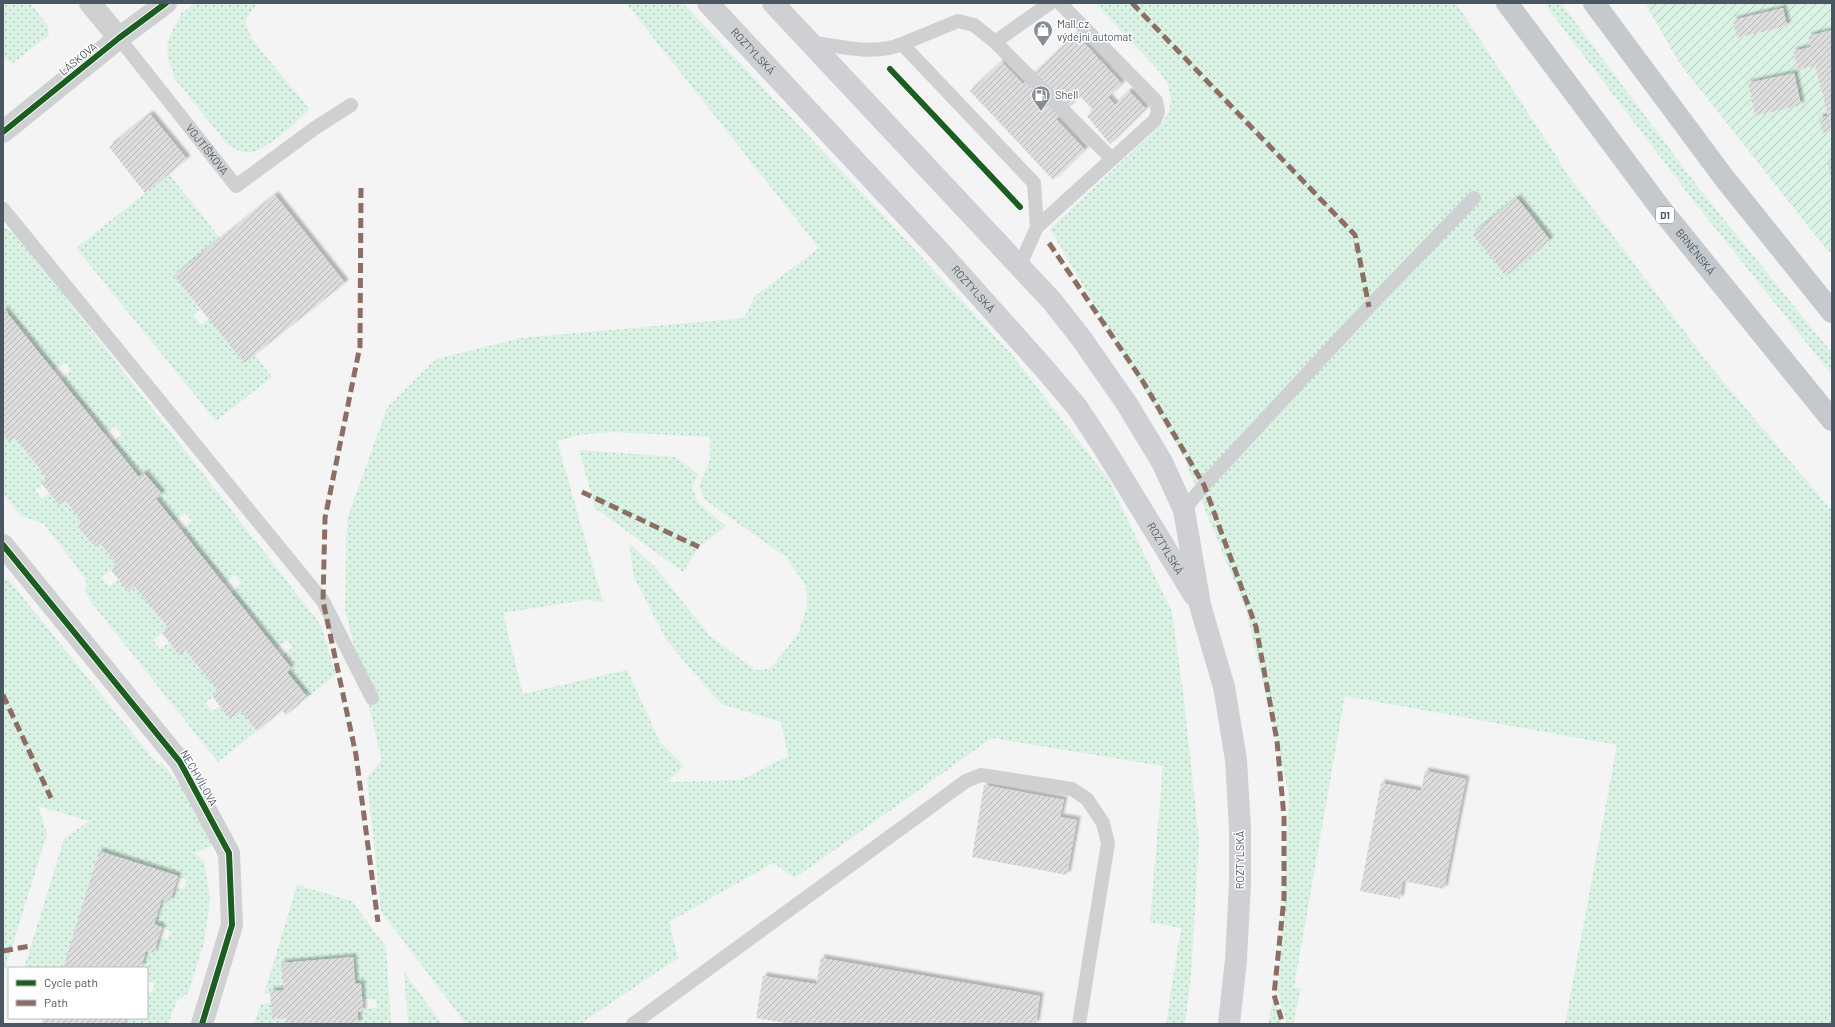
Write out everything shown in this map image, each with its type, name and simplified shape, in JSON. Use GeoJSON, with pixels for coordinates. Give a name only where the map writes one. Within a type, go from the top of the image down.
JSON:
{"type":"FeatureCollection","features":[{"type":"Feature","properties":{"kind":"highway","name":"BRNĚNSKÁ"},"geometry":{"type":"LineString","coordinates":[[1507,3],[1664,213],[1832,420]]}},
{"type":"Feature","properties":{"kind":"highway"},"geometry":{"type":"LineString","coordinates":[[1594,3],[1725,179],[1832,312]]}},
{"type":"Feature","properties":{"kind":"main road","name":"ROZTYLSKÁ"},"geometry":{"type":"LineString","coordinates":[[708,3],[947,260],[1077,407],[1104,448],[1200,605]]}},
{"type":"Feature","properties":{"kind":"main road","name":"ROZTYLSKÁ"},"geometry":{"type":"LineString","coordinates":[[773,3],[1052,301],[1081,338],[1127,404],[1162,462],[1184,510],[1200,605],[1224,687],[1236,760],[1240,829],[1240,883],[1236,960],[1229,1024]]}},
{"type":"Feature","properties":{"kind":"street","name":"VOJTÍŠKOVA"},"geometry":{"type":"LineString","coordinates":[[90,3],[119,38]]}},
{"type":"Feature","properties":{"kind":"street","name":"LÁSKOVA"},"geometry":{"type":"LineString","coordinates":[[3,132],[119,38],[166,3]]}},
{"type":"Feature","properties":{"kind":"street","name":"NECHVÍLOVA"},"geometry":{"type":"LineString","coordinates":[[4,549],[180,762],[229,853],[232,925],[202,1024]]}},
{"type":"Feature","properties":{"kind":"lane"},"geometry":{"type":"LineString","coordinates":[[995,42],[1050,3]]}},
{"type":"Feature","properties":{"kind":"lane"},"geometry":{"type":"LineString","coordinates":[[1020,266],[1037,227],[1155,120],[1158,112],[1156,101],[1060,3]]}},
{"type":"Feature","properties":{"kind":"lane"},"geometry":{"type":"LineString","coordinates":[[809,42],[873,50],[892,48],[958,21],[974,25],[995,42],[1112,159]]}},
{"type":"Feature","properties":{"kind":"lane","name":"VOJTÍŠKOVA"},"geometry":{"type":"LineString","coordinates":[[119,38],[236,186],[315,128],[352,104]]}},
{"type":"Feature","properties":{"kind":"lane"},"geometry":{"type":"LineString","coordinates":[[902,44],[1034,183],[1037,227]]}},
{"type":"Feature","properties":{"kind":"lane"},"geometry":{"type":"LineString","coordinates":[[1184,510],[1204,485],[1369,307],[1474,198]]}},
{"type":"Feature","properties":{"kind":"lane"},"geometry":{"type":"LineString","coordinates":[[3,209],[323,600],[372,698]]}},
{"type":"Feature","properties":{"kind":"lane"},"geometry":{"type":"LineString","coordinates":[[633,1024],[966,781],[981,775],[1072,789],[1087,799],[1103,823],[1108,843],[1079,1024]]}},
{"type":"Feature","properties":{"kind":"green space"},"geometry":{"type":"Polygon","coordinates":[[[3,3],[30,3],[48,26],[49,35],[13,63],[3,58],[3,3]]]}},
{"type":"Feature","properties":{"kind":"green space"},"geometry":{"type":"Polygon","coordinates":[[[195,3],[257,3],[245,21],[252,39],[309,109],[282,134],[258,150],[243,152],[228,145],[175,79],[168,58],[167,47],[169,38],[181,14],[195,3]]]}},
{"type":"Feature","properties":{"kind":"green space"},"geometry":{"type":"Polygon","coordinates":[[[626,3],[683,3],[867,198],[1012,355],[1108,479],[1172,612],[1184,700],[1199,840],[1191,976],[1185,1024],[1166,1024],[1181,928],[1150,922],[1163,766],[992,738],[795,878],[773,863],[669,922],[678,958],[580,1024],[466,1024],[381,911],[367,777],[382,760],[345,609],[347,519],[387,408],[436,359],[521,338],[744,318],[755,296],[819,248],[626,3]],[[612,432],[579,435],[557,441],[603,602],[585,600],[503,613],[523,694],[627,670],[660,742],[684,766],[668,782],[741,780],[788,756],[781,722],[721,704],[667,641],[634,577],[629,543],[655,567],[710,636],[755,670],[770,669],[798,634],[807,607],[806,586],[786,557],[705,500],[699,486],[710,460],[710,437],[612,432]]]}},
{"type":"Feature","properties":{"kind":"green space"},"geometry":{"type":"Polygon","coordinates":[[[1095,3],[1456,3],[1564,170],[1711,367],[1832,511],[1832,1024],[1565,1024],[1617,745],[1345,696],[1294,987],[1301,988],[1293,1024],[1287,1024],[1278,994],[1289,795],[1246,610],[1184,458],[1050,229],[1162,124],[1169,112],[1171,98],[1168,84],[1159,71],[1095,3]],[[1517,198],[1472,234],[1506,276],[1550,240],[1517,198]]]}},
{"type":"Feature","properties":{"kind":"green space"},"geometry":{"type":"Polygon","coordinates":[[[1544,3],[1561,3],[1701,191],[1832,353],[1832,375],[1692,199],[1544,3]]]}},
{"type":"Feature","properties":{"kind":"green space"},"geometry":{"type":"Polygon","coordinates":[[[1645,3],[1832,3],[1832,30],[1808,36],[1811,47],[1793,51],[1798,70],[1815,66],[1828,116],[1823,133],[1831,131],[1832,133],[1832,163],[1828,164],[1832,179],[1832,254],[1827,250],[1680,64],[1645,3]],[[1783,8],[1733,20],[1737,38],[1787,26],[1783,8]],[[1794,73],[1748,83],[1755,116],[1801,105],[1794,73]]]}},
{"type":"Feature","properties":{"kind":"green space"},"geometry":{"type":"Polygon","coordinates":[[[169,174],[220,238],[174,276],[200,309],[193,315],[201,325],[209,319],[244,363],[255,355],[272,377],[216,421],[76,248],[169,174]]]}},
{"type":"Feature","properties":{"kind":"green space"},"geometry":{"type":"Polygon","coordinates":[[[3,227],[16,234],[321,625],[336,674],[308,697],[287,672],[292,668],[282,656],[293,647],[287,640],[276,648],[231,592],[241,583],[235,575],[224,584],[181,530],[192,521],[185,513],[175,522],[156,499],[162,494],[145,473],[138,477],[111,443],[122,434],[115,426],[104,435],[61,379],[71,370],[65,363],[54,371],[3,308],[3,227]]]}},
{"type":"Feature","properties":{"kind":"green space"},"geometry":{"type":"Polygon","coordinates":[[[3,435],[9,442],[15,438],[48,479],[35,490],[42,499],[49,493],[59,505],[65,500],[82,522],[77,526],[95,548],[100,543],[117,565],[101,578],[109,587],[119,579],[128,592],[135,587],[168,628],[153,640],[160,649],[169,642],[179,655],[185,650],[219,692],[205,703],[212,711],[220,706],[230,718],[240,710],[257,731],[218,762],[91,602],[86,592],[86,579],[44,524],[21,516],[3,493],[3,435]]]}},
{"type":"Feature","properties":{"kind":"green space"},"geometry":{"type":"Polygon","coordinates":[[[579,450],[676,457],[698,474],[692,486],[698,503],[726,526],[699,547],[683,572],[595,508],[579,450]]]}},
{"type":"Feature","properties":{"kind":"green space"},"geometry":{"type":"Polygon","coordinates":[[[8,579],[158,765],[161,762],[183,789],[213,845],[194,853],[204,861],[210,899],[204,943],[188,993],[177,1001],[168,1024],[124,1024],[125,1019],[148,1019],[148,991],[152,993],[155,983],[148,981],[148,967],[141,967],[146,951],[154,953],[159,938],[168,940],[171,931],[155,925],[162,900],[170,902],[175,886],[184,889],[187,880],[178,876],[99,851],[63,967],[24,967],[64,839],[89,821],[38,806],[47,834],[3,976],[3,580],[8,579]]]}},
{"type":"Feature","properties":{"kind":"green space"},"geometry":{"type":"Polygon","coordinates":[[[297,885],[352,901],[386,947],[391,1024],[359,1024],[358,1012],[363,1012],[363,1009],[377,1008],[376,999],[362,999],[361,984],[356,984],[354,957],[282,963],[284,990],[264,994],[297,885]]]}},
{"type":"Feature","properties":{"kind":"green space"},"geometry":{"type":"Polygon","coordinates":[[[404,972],[442,1024],[408,1024],[404,972]]]}},
{"type":"Feature","properties":{"kind":"green space"},"geometry":{"type":"Polygon","coordinates":[[[1274,995],[1281,1024],[1268,1024],[1274,995]]]}},
{"type":"Feature","properties":{"kind":"green space"},"geometry":{"type":"Polygon","coordinates":[[[271,1003],[273,1019],[286,1018],[287,1024],[254,1024],[261,1004],[271,1003]]]}},
{"type":"Feature","properties":{"kind":"building"},"geometry":{"type":"Polygon","coordinates":[[[1783,8],[1787,26],[1737,38],[1733,20],[1783,8]]]}},
{"type":"Feature","properties":{"kind":"building"},"geometry":{"type":"Polygon","coordinates":[[[1832,30],[1831,134],[1831,131],[1823,133],[1819,118],[1828,116],[1815,66],[1798,70],[1793,51],[1811,47],[1808,36],[1832,30]]]}},
{"type":"Feature","properties":{"kind":"building"},"geometry":{"type":"Polygon","coordinates":[[[1076,34],[1122,84],[1108,97],[1115,105],[1129,91],[1146,109],[1110,144],[1087,116],[1093,110],[1080,96],[1056,119],[1085,150],[1053,180],[970,91],[1002,62],[1023,84],[1076,34]]]}},
{"type":"Feature","properties":{"kind":"building"},"geometry":{"type":"Polygon","coordinates":[[[1794,73],[1801,105],[1755,116],[1748,83],[1794,73]]]}},
{"type":"Feature","properties":{"kind":"building"},"geometry":{"type":"Polygon","coordinates":[[[150,114],[187,159],[145,193],[109,147],[150,114]]]}},
{"type":"Feature","properties":{"kind":"building"},"geometry":{"type":"Polygon","coordinates":[[[1828,163],[1832,163],[1832,178],[1831,178],[1828,163]]]}},
{"type":"Feature","properties":{"kind":"building"},"geometry":{"type":"Polygon","coordinates":[[[275,195],[345,283],[244,363],[174,276],[275,195]]]}},
{"type":"Feature","properties":{"kind":"building"},"geometry":{"type":"Polygon","coordinates":[[[1517,198],[1550,240],[1506,276],[1472,234],[1517,198]]]}},
{"type":"Feature","properties":{"kind":"building"},"geometry":{"type":"Polygon","coordinates":[[[3,308],[139,477],[144,473],[162,494],[156,499],[291,668],[287,672],[307,697],[286,715],[282,710],[257,731],[240,710],[230,719],[212,696],[218,691],[185,650],[179,655],[162,633],[168,628],[134,586],[128,592],[111,570],[117,565],[100,543],[95,547],[77,526],[82,522],[65,500],[59,505],[42,484],[48,479],[15,438],[9,442],[3,435],[3,308]]]}},
{"type":"Feature","properties":{"kind":"building"},"geometry":{"type":"Polygon","coordinates":[[[1425,771],[1466,779],[1444,889],[1403,881],[1400,899],[1360,891],[1381,783],[1421,791],[1425,771]]]}},
{"type":"Feature","properties":{"kind":"building"},"geometry":{"type":"Polygon","coordinates":[[[984,785],[1064,800],[1060,817],[1077,820],[1067,875],[972,857],[984,785]]]}},
{"type":"Feature","properties":{"kind":"building"},"geometry":{"type":"Polygon","coordinates":[[[99,851],[178,876],[170,902],[162,899],[154,924],[162,927],[154,953],[146,951],[141,967],[63,967],[99,851]]]}},
{"type":"Feature","properties":{"kind":"building"},"geometry":{"type":"Polygon","coordinates":[[[353,957],[355,984],[361,983],[363,1012],[358,1012],[358,1024],[286,1024],[286,1018],[272,1019],[270,991],[284,990],[281,963],[353,957]]]}},
{"type":"Feature","properties":{"kind":"building"},"geometry":{"type":"Polygon","coordinates":[[[821,958],[1040,996],[1036,1024],[791,1024],[756,1018],[763,976],[816,984],[821,958]]]}},
{"type":"Feature","properties":{"kind":"building"},"geometry":{"type":"Polygon","coordinates":[[[43,1019],[125,1019],[124,1024],[41,1024],[43,1019]]]}},
{"type":"Feature","properties":{"kind":"marked path"},"geometry":{"type":"LineString","coordinates":[[1132,3],[1355,235],[1369,307]]}},
{"type":"Feature","properties":{"kind":"marked path"},"geometry":{"type":"LineString","coordinates":[[361,188],[360,346],[325,518],[323,601],[356,755],[378,922]]}},
{"type":"Feature","properties":{"kind":"marked path"},"geometry":{"type":"LineString","coordinates":[[1049,243],[1142,380],[1204,485],[1256,627],[1277,741],[1284,817],[1284,898],[1274,995],[1283,1024]]}},
{"type":"Feature","properties":{"kind":"marked path"},"geometry":{"type":"LineString","coordinates":[[582,492],[699,547]]}},
{"type":"Feature","properties":{"kind":"marked path"},"geometry":{"type":"LineString","coordinates":[[3,695],[51,798]]}},
{"type":"Feature","properties":{"kind":"marked path"},"geometry":{"type":"LineString","coordinates":[[3,951],[30,946]]}},
{"type":"Feature","properties":{"kind":"cycle path"},"geometry":{"type":"LineString","coordinates":[[3,132],[119,38],[166,3]]}},
{"type":"Feature","properties":{"kind":"cycle path"},"geometry":{"type":"LineString","coordinates":[[890,69],[1020,207]]}},
{"type":"Feature","properties":{"kind":"cycle path"},"geometry":{"type":"LineString","coordinates":[[3,545],[180,762],[229,853],[232,925],[202,1024]]}},
{"type":"Feature","properties":{"kind":"place","name":"Mall.cz výdejní automat"},"geometry":{"type":"Point","coordinates":[1043,47]}},
{"type":"Feature","properties":{"kind":"place","name":"Shell"},"geometry":{"type":"Point","coordinates":[1041,112]}}]}
